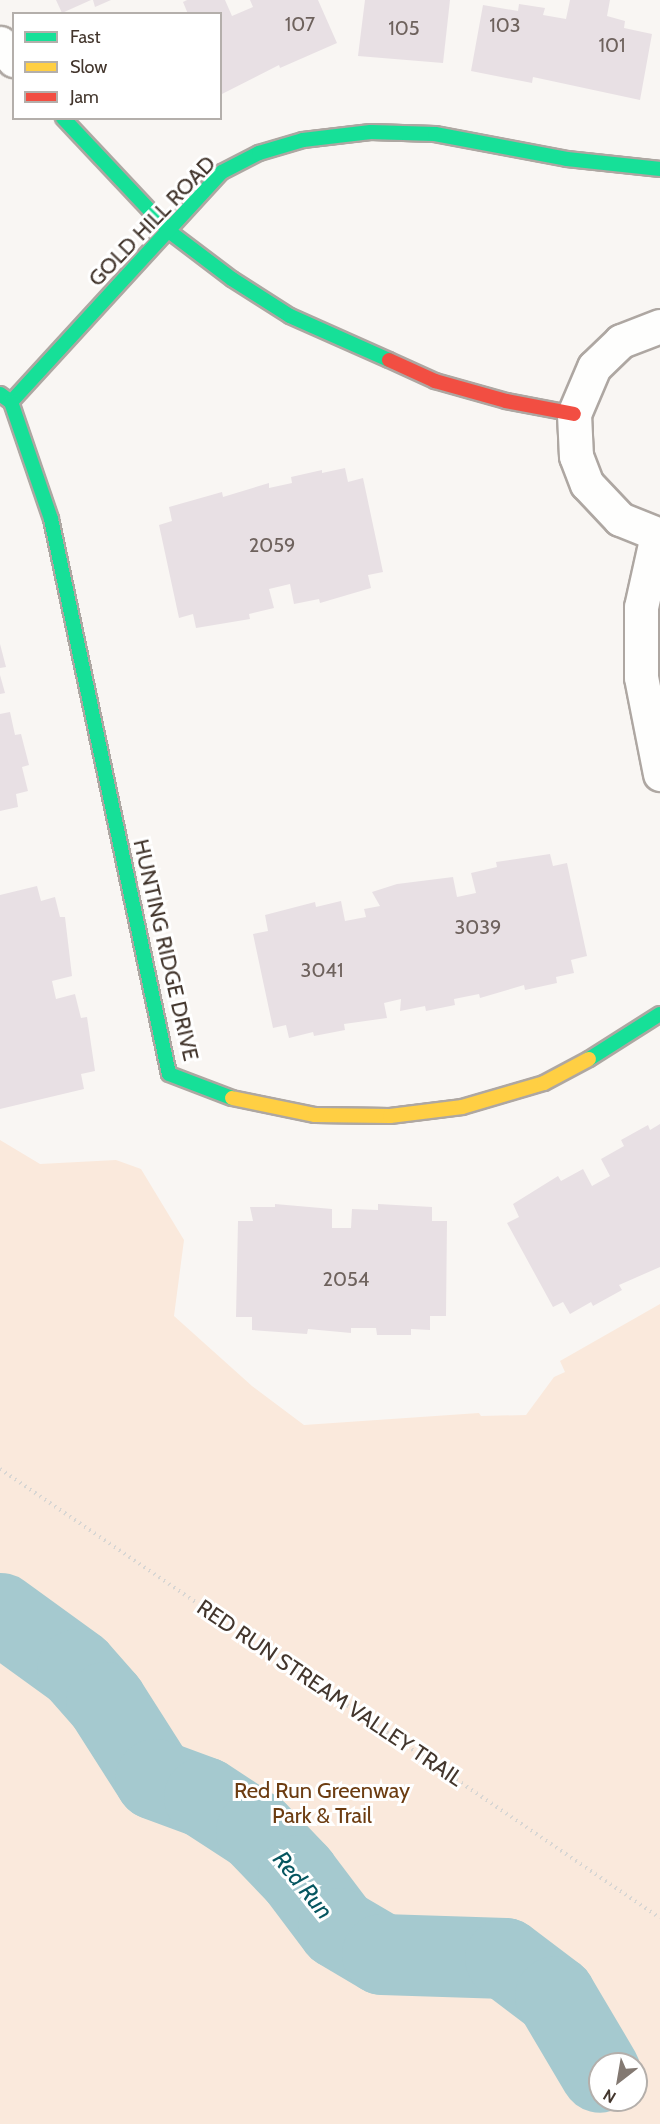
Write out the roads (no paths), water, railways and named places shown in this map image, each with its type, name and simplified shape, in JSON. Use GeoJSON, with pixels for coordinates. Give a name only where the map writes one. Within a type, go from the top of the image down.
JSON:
{"type":"FeatureCollection","features":[{"type":"Feature","properties":{"kind":"street"},"geometry":{"type":"LineString","coordinates":[[0,43],[12,58]]}},
{"type":"Feature","properties":{"kind":"street"},"geometry":{"type":"LineString","coordinates":[[65,120],[170,232],[290,316],[363,351],[435,381],[506,401],[574,414]]}},
{"type":"Feature","properties":{"kind":"street","name":"GOLD HILL ROAD"},"geometry":{"type":"LineString","coordinates":[[5,398],[170,232],[222,172],[259,153],[303,140],[371,132],[435,134],[567,159],[660,169]]}},
{"type":"Feature","properties":{"kind":"street"},"geometry":{"type":"LineString","coordinates":[[660,326],[621,341],[594,367],[574,414],[576,456],[587,484],[621,519],[658,535],[641,607],[641,677],[660,774]]}},
{"type":"Feature","properties":{"kind":"street","name":"HUNTING RIDGE DRIVE"},"geometry":{"type":"LineString","coordinates":[[5,398],[51,519],[169,1074],[239,1101],[315,1115],[390,1116],[462,1107],[544,1083],[617,1043],[660,1014]]}},
{"type":"Feature","properties":{"kind":"waterway","name":"Red Run"},"geometry":{"type":"LineString","coordinates":[[0,1613],[77,1669],[106,1702],[155,1779],[204,1797],[256,1831],[298,1875],[338,1928],[382,1954],[505,1958],[555,1996],[588,2052]]}},
{"type":"Feature","properties":{"kind":"park label","name":"Red Run Greenway Park & Trail"},"geometry":{"type":"Point","coordinates":[322,1802]}}]}
